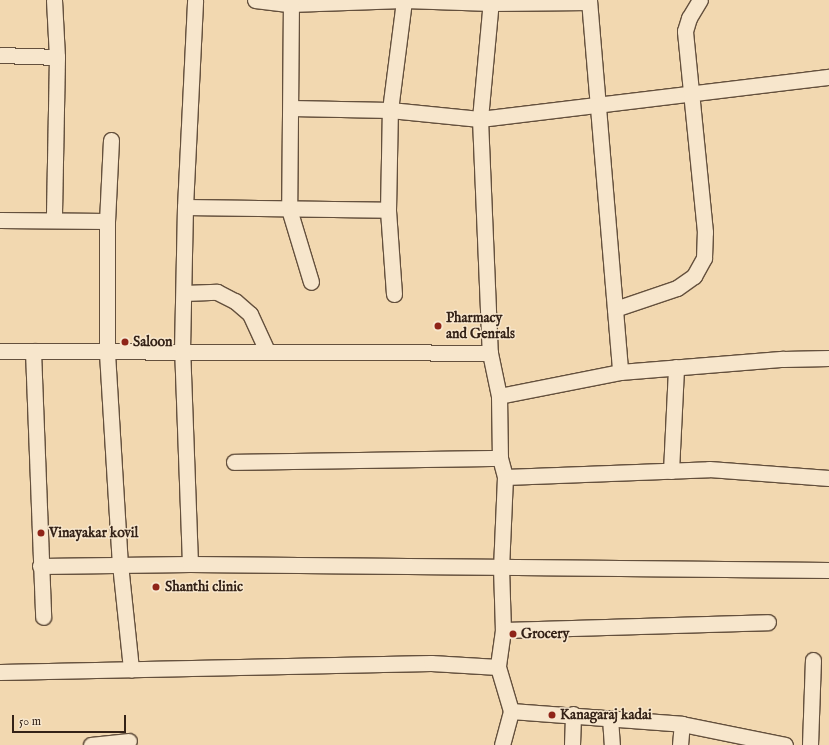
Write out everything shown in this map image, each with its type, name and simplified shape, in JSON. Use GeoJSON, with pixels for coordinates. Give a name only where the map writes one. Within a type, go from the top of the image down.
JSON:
{"type":"FeatureCollection","features":[{"type":"Feature","properties":{"kind":"street"},"geometry":{"type":"LineString","coordinates":[[54,0],[57,57],[54,219]]}},
{"type":"Feature","properties":{"kind":"street"},"geometry":{"type":"LineString","coordinates":[[190,564],[182,350],[185,208],[195,0]]}},
{"type":"Feature","properties":{"kind":"street"},"geometry":{"type":"LineString","coordinates":[[255,0],[291,2],[404,0],[491,2],[589,1],[620,372]]}},
{"type":"Feature","properties":{"kind":"street"},"geometry":{"type":"LineString","coordinates":[[394,294],[388,210],[390,110],[404,0]]}},
{"type":"Feature","properties":{"kind":"street"},"geometry":{"type":"LineString","coordinates":[[615,309],[677,288],[694,276],[704,258],[705,232],[690,95],[685,31],[689,18],[700,0]]}},
{"type":"Feature","properties":{"kind":"street"},"geometry":{"type":"LineString","coordinates":[[291,2],[289,209],[311,282]]}},
{"type":"Feature","properties":{"kind":"street"},"geometry":{"type":"LineString","coordinates":[[491,2],[480,119],[490,353],[499,396],[500,458],[505,477],[501,567],[504,630],[498,667],[511,711],[502,745]]}},
{"type":"Feature","properties":{"kind":"street"},"geometry":{"type":"LineString","coordinates":[[0,55],[57,57]]}},
{"type":"Feature","properties":{"kind":"street"},"geometry":{"type":"LineString","coordinates":[[291,108],[390,110],[480,119],[690,95],[829,77]]}},
{"type":"Feature","properties":{"kind":"street"},"geometry":{"type":"LineString","coordinates":[[110,140],[107,221],[107,353],[120,564],[131,669]]}},
{"type":"Feature","properties":{"kind":"street"},"geometry":{"type":"LineString","coordinates":[[185,208],[388,210]]}},
{"type":"Feature","properties":{"kind":"street"},"geometry":{"type":"LineString","coordinates":[[0,220],[54,219],[107,221]]}},
{"type":"Feature","properties":{"kind":"street"},"geometry":{"type":"LineString","coordinates":[[184,293],[217,292],[235,301],[250,314],[267,351]]}},
{"type":"Feature","properties":{"kind":"street"},"geometry":{"type":"LineString","coordinates":[[0,351],[107,353],[182,350],[490,353]]}},
{"type":"Feature","properties":{"kind":"street"},"geometry":{"type":"LineString","coordinates":[[33,351],[43,617]]}},
{"type":"Feature","properties":{"kind":"street"},"geometry":{"type":"LineString","coordinates":[[499,396],[620,372],[676,367],[829,358]]}},
{"type":"Feature","properties":{"kind":"street"},"geometry":{"type":"LineString","coordinates":[[671,471],[676,367]]}},
{"type":"Feature","properties":{"kind":"street"},"geometry":{"type":"LineString","coordinates":[[234,462],[500,458]]}},
{"type":"Feature","properties":{"kind":"street"},"geometry":{"type":"LineString","coordinates":[[505,477],[709,469],[829,478]]}},
{"type":"Feature","properties":{"kind":"street"},"geometry":{"type":"LineString","coordinates":[[40,566],[190,564],[829,570]]}},
{"type":"Feature","properties":{"kind":"street"},"geometry":{"type":"LineString","coordinates":[[504,630],[768,622]]}},
{"type":"Feature","properties":{"kind":"street"},"geometry":{"type":"LineString","coordinates":[[810,745],[813,660]]}},
{"type":"Feature","properties":{"kind":"street"},"geometry":{"type":"LineString","coordinates":[[0,672],[431,663],[498,667]]}},
{"type":"Feature","properties":{"kind":"street"},"geometry":{"type":"LineString","coordinates":[[511,711],[573,714],[682,724],[785,745]]}},
{"type":"Feature","properties":{"kind":"street"},"geometry":{"type":"LineString","coordinates":[[572,745],[573,714]]}},
{"type":"Feature","properties":{"kind":"street"},"geometry":{"type":"LineString","coordinates":[[610,718],[612,745]]}},
{"type":"Feature","properties":{"kind":"street"},"geometry":{"type":"LineString","coordinates":[[680,745],[682,724]]}},
{"type":"Feature","properties":{"kind":"street"},"geometry":{"type":"LineString","coordinates":[[91,745],[129,741]]}},
{"type":"Feature","properties":{"kind":"place","name":"Pharmacy and Genrals"},"geometry":{"type":"Point","coordinates":[438,326]}},
{"type":"Feature","properties":{"kind":"place","name":"Saloon"},"geometry":{"type":"Point","coordinates":[125,342]}},
{"type":"Feature","properties":{"kind":"place","name":"Vinayakar kovil"},"geometry":{"type":"Point","coordinates":[41,533]}},
{"type":"Feature","properties":{"kind":"place","name":"Shanthi clinic"},"geometry":{"type":"Point","coordinates":[156,587]}},
{"type":"Feature","properties":{"kind":"place","name":"Grocery"},"geometry":{"type":"Point","coordinates":[513,634]}},
{"type":"Feature","properties":{"kind":"place","name":"Kanagaraj kadai"},"geometry":{"type":"Point","coordinates":[552,715]}}]}
